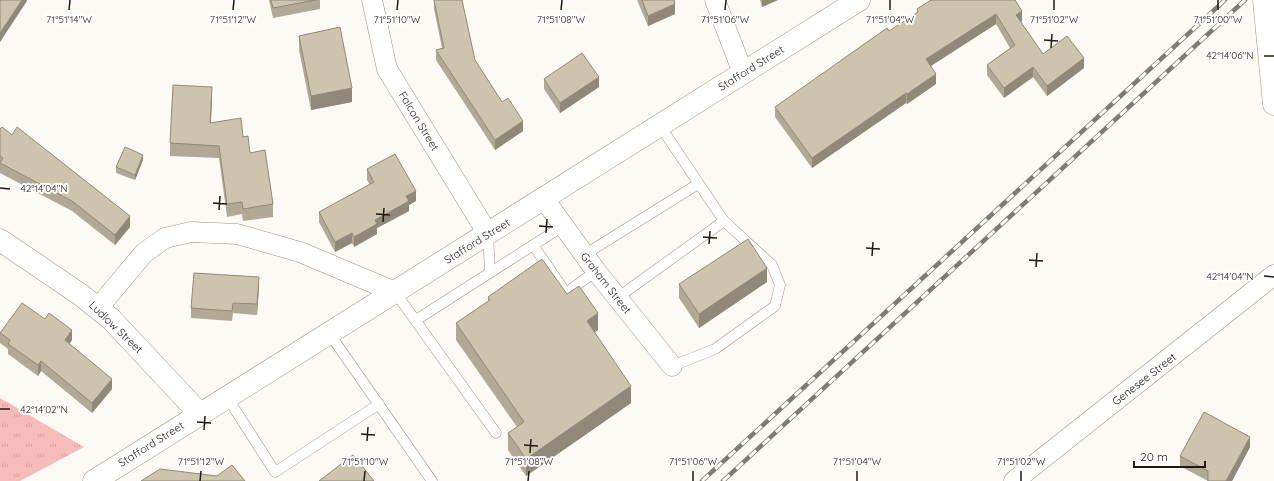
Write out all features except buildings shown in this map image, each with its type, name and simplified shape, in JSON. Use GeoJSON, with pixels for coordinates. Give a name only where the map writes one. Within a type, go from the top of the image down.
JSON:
{"type":"FeatureCollection","features":[{"type":"Feature","properties":{"kind":"main road","name":"Stafford Street"},"geometry":{"type":"LineString","coordinates":[[94,481],[859,0]]}},
{"type":"Feature","properties":{"kind":"main road"},"geometry":{"type":"LineString","coordinates":[[1264,0],[1274,104]]}},
{"type":"Feature","properties":{"kind":"main road","name":"Ludlow Street"},"geometry":{"type":"LineString","coordinates":[[0,240],[75,290],[98,308],[124,332],[200,414]]}},
{"type":"Feature","properties":{"kind":"street","name":"Falcon Street"},"geometry":{"type":"LineString","coordinates":[[372,0],[387,69],[488,234]]}},
{"type":"Feature","properties":{"kind":"street"},"geometry":{"type":"LineString","coordinates":[[715,0],[743,73]]}},
{"type":"Feature","properties":{"kind":"street","name":"Graham Street"},"geometry":{"type":"LineString","coordinates":[[544,199],[596,272],[672,366]]}},
{"type":"Feature","properties":{"kind":"street"},"geometry":{"type":"LineString","coordinates":[[98,308],[144,253],[165,238],[191,232],[237,234],[300,252],[395,292]]}},
{"type":"Feature","properties":{"kind":"street","name":"Genesee Street"},"geometry":{"type":"LineString","coordinates":[[1014,481],[1274,275]]}},
{"type":"Feature","properties":{"kind":"lane"},"geometry":{"type":"LineString","coordinates":[[660,126],[724,221],[772,265],[780,285],[775,306],[715,348],[672,366]]}},
{"type":"Feature","properties":{"kind":"lane"},"geometry":{"type":"LineString","coordinates":[[584,255],[698,184]]}},
{"type":"Feature","properties":{"kind":"lane"},"geometry":{"type":"LineString","coordinates":[[617,298],[724,221]]}},
{"type":"Feature","properties":{"kind":"lane"},"geometry":{"type":"LineString","coordinates":[[416,320],[563,226]]}},
{"type":"Feature","properties":{"kind":"lane"},"geometry":{"type":"LineString","coordinates":[[488,234],[490,272]]}},
{"type":"Feature","properties":{"kind":"lane"},"geometry":{"type":"LineString","coordinates":[[533,245],[566,293],[596,272]]}},
{"type":"Feature","properties":{"kind":"lane"},"geometry":{"type":"LineString","coordinates":[[395,292],[496,433]]}},
{"type":"Feature","properties":{"kind":"lane"},"geometry":{"type":"LineString","coordinates":[[329,333],[432,481]]}},
{"type":"Feature","properties":{"kind":"lane"},"geometry":{"type":"LineString","coordinates":[[227,397],[275,472],[379,404]]}},
{"type":"Feature","properties":{"kind":"green space"},"geometry":{"type":"Polygon","coordinates":[[[0,398],[84,447],[20,481],[0,481],[0,398]]]}},
{"type":"Feature","properties":{"kind":"railway"},"geometry":{"type":"LineString","coordinates":[[702,481],[1225,0]]}},
{"type":"Feature","properties":{"kind":"railway"},"geometry":{"type":"LineString","coordinates":[[723,481],[1245,0]]}}]}
